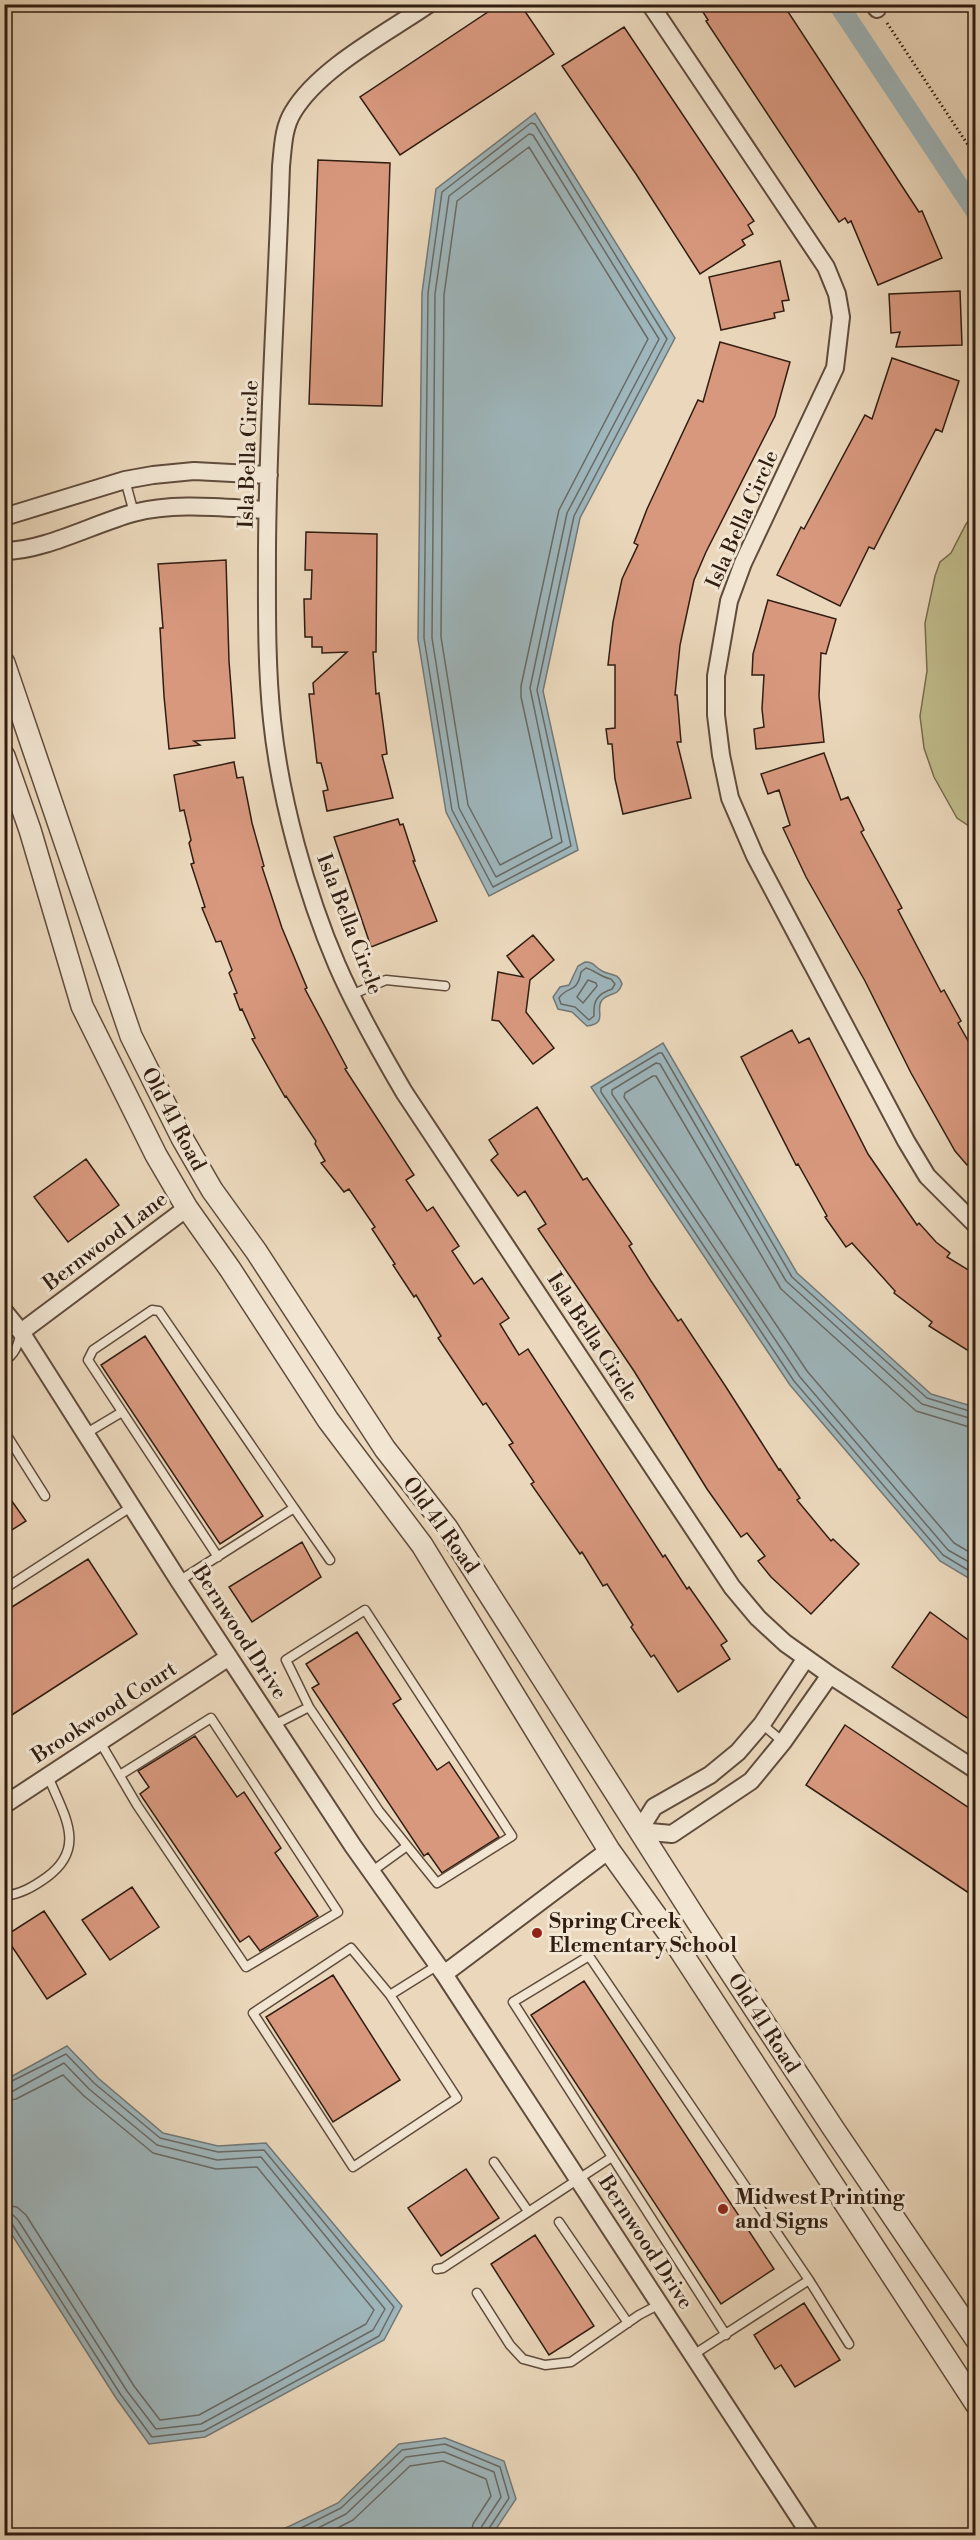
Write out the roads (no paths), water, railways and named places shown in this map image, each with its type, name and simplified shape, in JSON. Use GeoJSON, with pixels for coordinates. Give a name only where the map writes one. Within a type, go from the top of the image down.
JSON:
{"type":"FeatureCollection","features":[{"type":"Feature","properties":{"kind":"street","name":"Isla Bella Circle"},"geometry":{"type":"LineString","coordinates":[[429,4],[329,71],[307,93],[292,113],[284,136],[267,510],[268,668],[272,722],[301,863],[336,964],[404,1092],[732,1587],[758,1618],[785,1643],[975,1770]]}},
{"type":"Feature","properties":{"kind":"street","name":"Isla Bella Circle"},"geometry":{"type":"LineString","coordinates":[[650,4],[826,267],[837,294],[841,317],[835,368],[743,563],[729,601],[716,676],[716,715],[720,755],[730,798],[755,856],[906,1141],[927,1176],[975,1225]]}},
{"type":"Feature","properties":{"kind":"street"},"geometry":{"type":"LineString","coordinates":[[4,517],[125,480],[194,471],[269,475]]}},
{"type":"Feature","properties":{"kind":"street"},"geometry":{"type":"LineString","coordinates":[[4,551],[21,551],[134,513],[160,508],[267,510]]}},
{"type":"Feature","properties":{"kind":"street","name":"Old 41 Road"},"geometry":{"type":"LineString","coordinates":[[4,663],[131,1035],[182,1138],[212,1190],[256,1251],[385,1449],[447,1527],[639,1831],[833,2128],[975,2339]]}},
{"type":"Feature","properties":{"kind":"street","name":"Old 41 Road"},"geometry":{"type":"LineString","coordinates":[[4,756],[30,830],[82,1006],[156,1155],[187,1208],[230,1269],[328,1420],[422,1545],[609,1850],[672,1938],[975,2404]]}},
{"type":"Feature","properties":{"kind":"street"},"geometry":{"type":"LineString","coordinates":[[187,1208],[212,1190]]}},
{"type":"Feature","properties":{"kind":"street","name":"Bernwood Lane"},"geometry":{"type":"LineString","coordinates":[[13,1331],[187,1208]]}},
{"type":"Feature","properties":{"kind":"street","name":"Bernwood Drive"},"geometry":{"type":"LineString","coordinates":[[4,1311],[13,1331],[85,1434],[371,1872],[441,1969],[811,2535]]}},
{"type":"Feature","properties":{"kind":"street","name":"Brookwood Court"},"geometry":{"type":"LineString","coordinates":[[4,1805],[229,1657]]}},
{"type":"Feature","properties":{"kind":"street"},"geometry":{"type":"LineString","coordinates":[[441,1969],[639,1831],[654,1807],[710,1775],[738,1752],[762,1724],[806,1658]]}},
{"type":"Feature","properties":{"kind":"street"},"geometry":{"type":"LineString","coordinates":[[639,1831],[672,1834],[751,1781],[783,1742],[830,1675]]}},
{"type":"Feature","properties":{"kind":"lane"},"geometry":{"type":"LineString","coordinates":[[125,480],[134,513]]}},
{"type":"Feature","properties":{"kind":"lane"},"geometry":{"type":"LineString","coordinates":[[351,995],[386,980],[445,986]]}},
{"type":"Feature","properties":{"kind":"lane"},"geometry":{"type":"LineString","coordinates":[[218,1557],[88,1360],[89,1354],[152,1310],[159,1311],[330,1560]]}},
{"type":"Feature","properties":{"kind":"lane"},"geometry":{"type":"LineString","coordinates":[[4,1361],[11,1357],[16,1349],[13,1331]]}},
{"type":"Feature","properties":{"kind":"lane"},"geometry":{"type":"LineString","coordinates":[[85,1434],[122,1412]]}},
{"type":"Feature","properties":{"kind":"lane"},"geometry":{"type":"LineString","coordinates":[[4,1431],[45,1496]]}},
{"type":"Feature","properties":{"kind":"lane"},"geometry":{"type":"LineString","coordinates":[[4,1589],[131,1507]]}},
{"type":"Feature","properties":{"kind":"lane"},"geometry":{"type":"LineString","coordinates":[[179,1581],[294,1508]]}},
{"type":"Feature","properties":{"kind":"lane"},"geometry":{"type":"LineString","coordinates":[[365,1610],[512,1836],[437,1883],[379,1811],[309,1707],[286,1660],[365,1610]]}},
{"type":"Feature","properties":{"kind":"lane"},"geometry":{"type":"LineString","coordinates":[[274,1725],[309,1707]]}},
{"type":"Feature","properties":{"kind":"lane"},"geometry":{"type":"LineString","coordinates":[[100,1742],[120,1775],[246,1967],[338,1912],[211,1718],[120,1775]]}},
{"type":"Feature","properties":{"kind":"lane"},"geometry":{"type":"LineString","coordinates":[[762,1724],[783,1742]]}},
{"type":"Feature","properties":{"kind":"lane"},"geometry":{"type":"LineString","coordinates":[[4,1896],[20,1894],[60,1867],[67,1858],[71,1835],[48,1776]]}},
{"type":"Feature","properties":{"kind":"lane"},"geometry":{"type":"LineString","coordinates":[[371,1872],[407,1846]]}},
{"type":"Feature","properties":{"kind":"lane"},"geometry":{"type":"LineString","coordinates":[[351,1948],[390,1995],[457,2098],[353,2167],[253,2013],[351,1948]]}},
{"type":"Feature","properties":{"kind":"lane"},"geometry":{"type":"LineString","coordinates":[[726,2335],[513,2002],[589,1956],[809,2280],[849,2344]]}},
{"type":"Feature","properties":{"kind":"lane"},"geometry":{"type":"LineString","coordinates":[[390,1995],[441,1969]]}},
{"type":"Feature","properties":{"kind":"lane"},"geometry":{"type":"LineString","coordinates":[[437,2269],[442,2268],[612,2157]]}},
{"type":"Feature","properties":{"kind":"lane"},"geometry":{"type":"LineString","coordinates":[[494,2162],[528,2211]]}},
{"type":"Feature","properties":{"kind":"lane"},"geometry":{"type":"LineString","coordinates":[[559,2222],[628,2323]]}},
{"type":"Feature","properties":{"kind":"lane"},"geometry":{"type":"LineString","coordinates":[[693,2355],[809,2280]]}},
{"type":"Feature","properties":{"kind":"lane"},"geometry":{"type":"LineString","coordinates":[[477,2293],[510,2345],[523,2359],[546,2365],[571,2362],[660,2304]]}},
{"type":"Feature","properties":{"kind":"water"},"geometry":{"type":"Polygon","coordinates":[[[535,113],[675,338],[580,518],[543,691],[578,850],[489,896],[446,812],[418,639],[422,293],[436,189],[535,113]]]}},
{"type":"Feature","properties":{"kind":"water"},"geometry":{"type":"Polygon","coordinates":[[[585,962],[616,976],[622,984],[616,993],[606,997],[600,1003],[598,1022],[587,1026],[572,1012],[558,1009],[553,997],[560,987],[569,985],[578,966],[585,962]]]}},
{"type":"Feature","properties":{"kind":"water"},"geometry":{"type":"Polygon","coordinates":[[[663,1043],[797,1273],[931,1394],[975,1407],[975,1582],[940,1561],[790,1385],[591,1087],[663,1043]]]}},
{"type":"Feature","properties":{"kind":"water"},"geometry":{"type":"Polygon","coordinates":[[[67,2046],[98,2078],[163,2133],[218,2146],[266,2143],[402,2306],[384,2340],[205,2437],[149,2444],[116,2398],[5,2224],[5,2080],[67,2046]]]}},
{"type":"Feature","properties":{"kind":"water"},"geometry":{"type":"Polygon","coordinates":[[[445,2438],[504,2461],[516,2499],[492,2535],[271,2535],[338,2503],[399,2444],[445,2438]]]}},
{"type":"Feature","properties":{"kind":"waterway"},"geometry":{"type":"LineString","coordinates":[[838,4],[976,212]]}},
{"type":"Feature","properties":{"kind":"place","name":"Spring Creek Elementary School"},"geometry":{"type":"Point","coordinates":[537,1933]}},
{"type":"Feature","properties":{"kind":"place","name":"Midwest Printing and Signs"},"geometry":{"type":"Point","coordinates":[723,2209]}}]}
